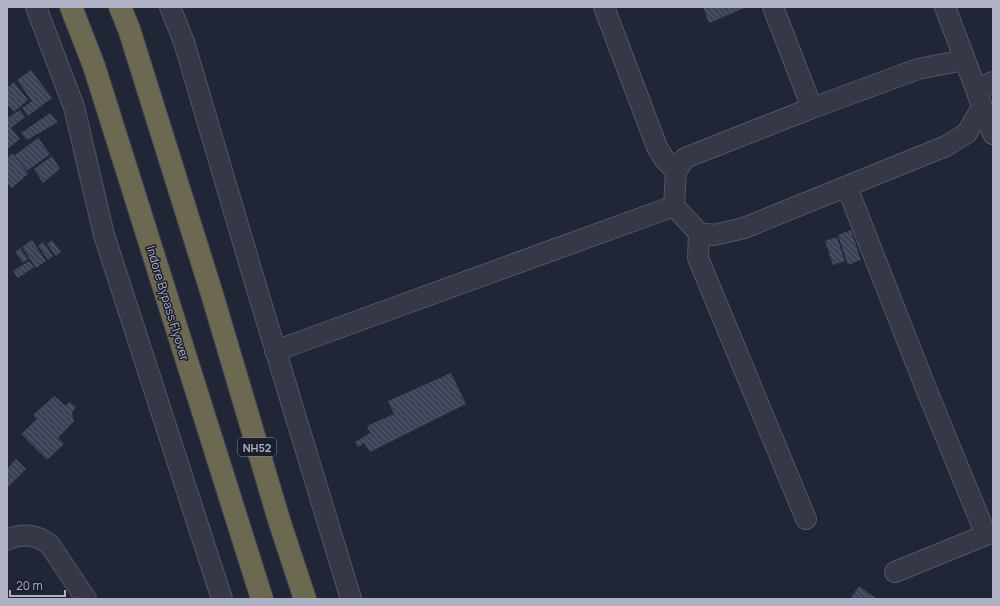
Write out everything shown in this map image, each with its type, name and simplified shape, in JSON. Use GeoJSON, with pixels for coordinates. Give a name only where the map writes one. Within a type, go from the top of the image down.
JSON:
{"type":"FeatureCollection","features":[{"type":"Feature","properties":{"kind":"highway","name":"Indore Bypass Flyover"},"geometry":{"type":"LineString","coordinates":[[71,7],[94,66],[262,599]]}},
{"type":"Feature","properties":{"kind":"highway","name":"NH52"},"geometry":{"type":"LineString","coordinates":[[120,7],[129,29],[212,294],[304,599]]}},
{"type":"Feature","properties":{"kind":"street"},"geometry":{"type":"LineString","coordinates":[[36,7],[74,107],[104,235],[222,599]]}},
{"type":"Feature","properties":{"kind":"street"},"geometry":{"type":"LineString","coordinates":[[170,7],[184,42],[275,351],[351,599]]}},
{"type":"Feature","properties":{"kind":"street"},"geometry":{"type":"LineString","coordinates":[[604,7],[657,147],[665,160],[676,171]]}},
{"type":"Feature","properties":{"kind":"street"},"geometry":{"type":"LineString","coordinates":[[774,7],[812,108]]}},
{"type":"Feature","properties":{"kind":"street"},"geometry":{"type":"LineString","coordinates":[[945,7],[964,60],[984,93],[993,134]]}},
{"type":"Feature","properties":{"kind":"street"},"geometry":{"type":"LineString","coordinates":[[964,60],[918,69],[812,108],[685,158],[676,171],[674,206],[699,233],[714,234],[744,228],[946,146],[967,133],[984,93]]}},
{"type":"Feature","properties":{"kind":"street"},"geometry":{"type":"LineString","coordinates":[[846,186],[924,386],[989,533],[895,572]]}},
{"type":"Feature","properties":{"kind":"street"},"geometry":{"type":"LineString","coordinates":[[275,351],[674,206]]}},
{"type":"Feature","properties":{"kind":"street"},"geometry":{"type":"LineString","coordinates":[[699,233],[698,258],[806,519]]}},
{"type":"Feature","properties":{"kind":"street"},"geometry":{"type":"LineString","coordinates":[[7,540],[14,536],[31,536],[42,539],[50,545],[86,599]]}},
{"type":"Feature","properties":{"kind":"building"},"geometry":{"type":"Polygon","coordinates":[[[703,7],[747,7],[709,23],[703,7]]]}},
{"type":"Feature","properties":{"kind":"building"},"geometry":{"type":"Polygon","coordinates":[[[31,70],[52,98],[28,116],[22,108],[32,101],[17,80],[31,70]]]}},
{"type":"Feature","properties":{"kind":"building"},"geometry":{"type":"Polygon","coordinates":[[[14,82],[28,100],[14,112],[7,104],[7,88],[14,82]]]}},
{"type":"Feature","properties":{"kind":"building"},"geometry":{"type":"Polygon","coordinates":[[[20,110],[25,117],[11,128],[20,139],[7,149],[7,118],[20,110]]]}},
{"type":"Feature","properties":{"kind":"building"},"geometry":{"type":"Polygon","coordinates":[[[50,113],[58,122],[27,140],[21,133],[50,113]]]}},
{"type":"Feature","properties":{"kind":"building"},"geometry":{"type":"Polygon","coordinates":[[[38,138],[50,154],[27,171],[15,155],[38,138]]]}},
{"type":"Feature","properties":{"kind":"building"},"geometry":{"type":"Polygon","coordinates":[[[13,153],[28,174],[12,188],[7,182],[7,158],[13,153]]]}},
{"type":"Feature","properties":{"kind":"building"},"geometry":{"type":"Polygon","coordinates":[[[52,156],[60,169],[43,183],[34,169],[52,156]]]}},
{"type":"Feature","properties":{"kind":"building"},"geometry":{"type":"Polygon","coordinates":[[[851,230],[861,260],[848,265],[838,235],[851,230]]]}},
{"type":"Feature","properties":{"kind":"building"},"geometry":{"type":"Polygon","coordinates":[[[837,237],[845,261],[833,265],[825,241],[837,237]]]}},
{"type":"Feature","properties":{"kind":"building"},"geometry":{"type":"Polygon","coordinates":[[[32,240],[46,261],[36,268],[22,247],[32,240]]]}},
{"type":"Feature","properties":{"kind":"building"},"geometry":{"type":"Polygon","coordinates":[[[52,240],[61,252],[56,256],[47,244],[52,240]]]}},
{"type":"Feature","properties":{"kind":"building"},"geometry":{"type":"Polygon","coordinates":[[[43,242],[53,256],[48,260],[38,246],[43,242]]]}},
{"type":"Feature","properties":{"kind":"building"},"geometry":{"type":"Polygon","coordinates":[[[20,248],[28,259],[23,263],[15,252],[20,248]]]}},
{"type":"Feature","properties":{"kind":"building"},"geometry":{"type":"Polygon","coordinates":[[[29,261],[34,267],[18,278],[13,271],[29,261]]]}},
{"type":"Feature","properties":{"kind":"building"},"geometry":{"type":"Polygon","coordinates":[[[451,373],[466,404],[370,452],[364,443],[358,447],[355,442],[370,433],[367,426],[394,414],[388,401],[451,373]]]}},
{"type":"Feature","properties":{"kind":"building"},"geometry":{"type":"Polygon","coordinates":[[[54,396],[66,406],[69,402],[76,407],[72,413],[74,421],[58,438],[64,444],[47,460],[21,434],[37,419],[33,415],[54,396]]]}},
{"type":"Feature","properties":{"kind":"building"},"geometry":{"type":"Polygon","coordinates":[[[16,459],[26,469],[7,488],[7,469],[16,459]]]}},
{"type":"Feature","properties":{"kind":"building"},"geometry":{"type":"Polygon","coordinates":[[[859,586],[877,599],[850,599],[859,586]]]}}]}
